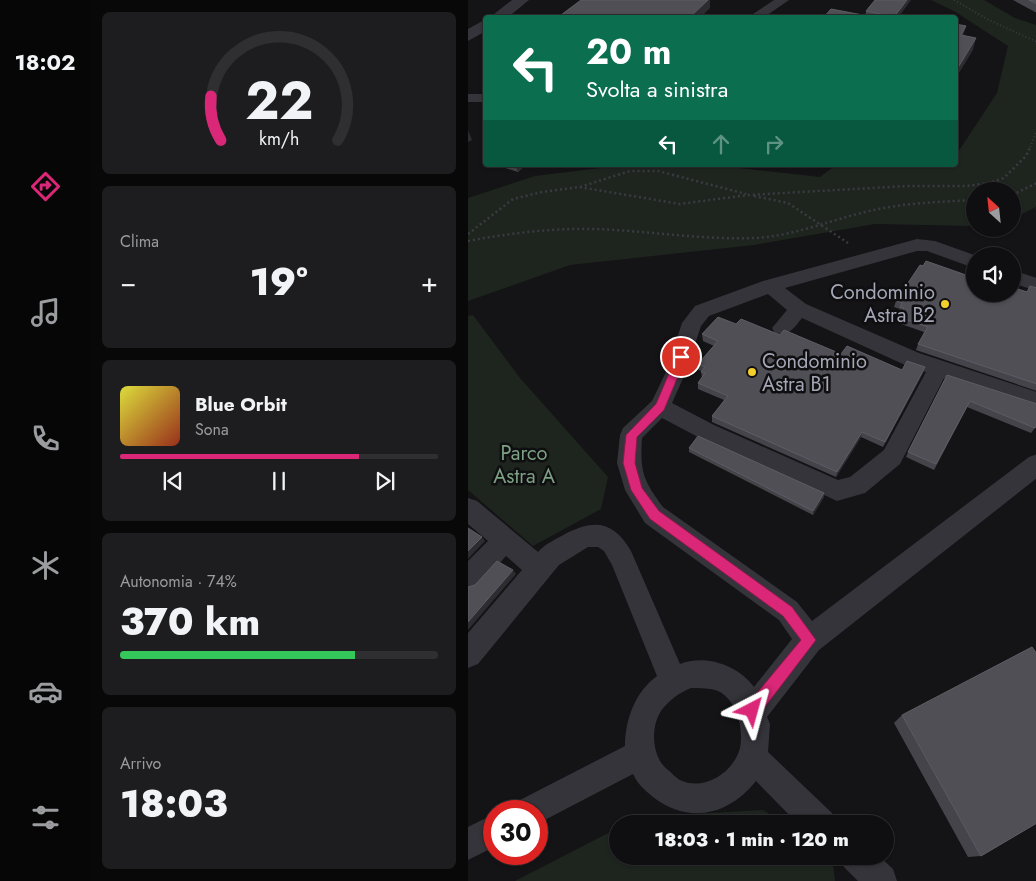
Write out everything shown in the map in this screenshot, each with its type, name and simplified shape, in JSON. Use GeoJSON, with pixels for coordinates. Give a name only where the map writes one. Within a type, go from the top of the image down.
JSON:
{"type":"FeatureCollection","features":[{"type":"Feature","properties":{"kind":"street"},"geometry":{"type":"LineString","coordinates":[[500,15],[522,0]]}},
{"type":"Feature","properties":{"kind":"street"},"geometry":{"type":"LineString","coordinates":[[758,15],[784,0]]}},
{"type":"Feature","properties":{"kind":"street"},"geometry":{"type":"LineString","coordinates":[[468,36],[483,26]]}},
{"type":"Feature","properties":{"kind":"street"},"geometry":{"type":"LineString","coordinates":[[468,98],[483,98]]}},
{"type":"Feature","properties":{"kind":"street"},"geometry":{"type":"LineString","coordinates":[[810,640],[788,611],[654,515],[637,490],[629,463],[631,435],[660,406],[675,374],[692,323],[702,311],[770,286],[917,245],[929,245],[966,259]]}},
{"type":"Feature","properties":{"kind":"street"},"geometry":{"type":"LineString","coordinates":[[1021,279],[1036,285]]}},
{"type":"Feature","properties":{"kind":"street"},"geometry":{"type":"LineString","coordinates":[[770,286],[799,309],[912,358],[1036,402]]}},
{"type":"Feature","properties":{"kind":"street"},"geometry":{"type":"LineString","coordinates":[[782,328],[799,309]]}},
{"type":"Feature","properties":{"kind":"street"},"geometry":{"type":"LineString","coordinates":[[660,406],[706,431],[837,491],[857,486],[892,458],[939,368]]}},
{"type":"Feature","properties":{"kind":"street"},"geometry":{"type":"LineString","coordinates":[[752,710],[810,640],[1036,464]]}},
{"type":"Feature","properties":{"kind":"street"},"geometry":{"type":"LineString","coordinates":[[468,509],[540,569]]}},
{"type":"Feature","properties":{"kind":"street"},"geometry":{"type":"LineString","coordinates":[[468,654],[550,557],[585,536],[602,536],[613,543],[622,559],[673,681]]}},
{"type":"Feature","properties":{"kind":"street"},"geometry":{"type":"LineString","coordinates":[[468,579],[505,540]]}},
{"type":"Feature","properties":{"kind":"street"},"geometry":{"type":"LineString","coordinates":[[691,674],[710,674],[728,681],[742,693],[752,710],[756,725],[756,741],[752,757],[742,776],[725,791],[704,799],[684,798],[664,790],[650,774],[641,754],[640,732],[646,711],[657,694],[673,681],[691,674]]}},
{"type":"Feature","properties":{"kind":"street"},"geometry":{"type":"LineString","coordinates":[[548,802],[641,754]]}},
{"type":"Feature","properties":{"kind":"street"},"geometry":{"type":"LineString","coordinates":[[752,757],[812,815]]}},
{"type":"Feature","properties":{"kind":"street"},"geometry":{"type":"LineString","coordinates":[[468,844],[483,836]]}},
{"type":"Feature","properties":{"kind":"street"},"geometry":{"type":"LineString","coordinates":[[864,865],[881,881]]}},
{"type":"Feature","properties":{"kind":"path"},"geometry":{"type":"LineString","coordinates":[[954,0],[989,20],[1036,42]]}},
{"type":"Feature","properties":{"kind":"path"},"geometry":{"type":"LineString","coordinates":[[579,187],[680,204],[748,195],[908,186],[966,186],[989,183],[1004,178],[1026,156],[1036,131]]}},
{"type":"Feature","properties":{"kind":"path"},"geometry":{"type":"LineString","coordinates":[[468,234],[514,199],[542,192],[579,187],[630,171],[658,172],[788,203],[869,258]]}},
{"type":"Feature","properties":{"kind":"path"},"geometry":{"type":"LineString","coordinates":[[1021,190],[1036,183]]}},
{"type":"Feature","properties":{"kind":"path"},"geometry":{"type":"LineString","coordinates":[[468,241],[503,234],[597,229],[754,238],[782,236],[822,226],[865,212],[908,204],[966,200]]}},
{"type":"Feature","properties":{"kind":"path"},"geometry":{"type":"LineString","coordinates":[[1036,203],[1036,211]]}},
{"type":"Feature","properties":{"kind":"green space"},"geometry":{"type":"Polygon","coordinates":[[[931,0],[984,0],[1015,18],[1036,25],[1036,207],[1021,214],[1021,182],[966,182],[966,226],[875,224],[754,245],[570,265],[468,301],[468,198],[535,176],[609,167],[729,167],[820,177],[833,167],[958,167],[958,152],[997,93],[1008,46],[954,11],[931,0]]]}},
{"type":"Feature","properties":{"kind":"green space","name":"Parco Astra A"},"geometry":{"type":"Polygon","coordinates":[[[473,315],[520,378],[608,477],[601,509],[533,546],[468,490],[468,316],[473,315]]]}},
{"type":"Feature","properties":{"kind":"green space"},"geometry":{"type":"Polygon","coordinates":[[[763,810],[771,815],[675,815],[763,810]]]}},
{"type":"Feature","properties":{"kind":"green space"},"geometry":{"type":"Polygon","coordinates":[[[609,833],[609,865],[833,865],[835,881],[515,881],[609,833]]]}},
{"type":"Feature","properties":{"kind":"building"},"geometry":{"type":"Polygon","coordinates":[[[581,0],[708,0],[692,15],[561,15],[581,0]]]}},
{"type":"Feature","properties":{"kind":"building"},"geometry":{"type":"Polygon","coordinates":[[[875,0],[907,0],[896,15],[866,11],[875,0]]]}},
{"type":"Feature","properties":{"kind":"building"},"geometry":{"type":"Polygon","coordinates":[[[1029,0],[1037,0],[1037,4],[1029,0]]]}},
{"type":"Feature","properties":{"kind":"building"},"geometry":{"type":"Polygon","coordinates":[[[831,9],[863,15],[826,15],[831,9]]]}},
{"type":"Feature","properties":{"kind":"building"},"geometry":{"type":"Polygon","coordinates":[[[958,24],[966,26],[961,35],[976,38],[958,68],[958,24]]]}},
{"type":"Feature","properties":{"kind":"building"},"geometry":{"type":"Polygon","coordinates":[[[926,261],[966,275],[966,302],[1021,302],[1021,290],[1027,292],[1030,286],[1037,288],[1037,384],[918,344],[928,327],[899,317],[904,308],[900,307],[902,303],[896,301],[920,265],[923,266],[926,261]]]}},
{"type":"Feature","properties":{"kind":"building"},"geometry":{"type":"Polygon","coordinates":[[[718,317],[736,324],[741,319],[780,335],[784,330],[841,354],[847,346],[902,370],[907,361],[925,367],[885,442],[862,432],[837,472],[712,416],[728,396],[698,383],[705,373],[701,372],[705,367],[698,364],[718,341],[702,334],[718,317]]]}},
{"type":"Feature","properties":{"kind":"building"},"geometry":{"type":"Polygon","coordinates":[[[947,375],[1037,404],[1037,424],[1035,428],[970,401],[936,464],[908,452],[947,375]]]}},
{"type":"Feature","properties":{"kind":"building"},"geometry":{"type":"Polygon","coordinates":[[[698,436],[824,493],[813,511],[689,448],[698,436]]]}},
{"type":"Feature","properties":{"kind":"building"},"geometry":{"type":"Polygon","coordinates":[[[468,528],[482,537],[468,551],[468,528]]]}},
{"type":"Feature","properties":{"kind":"building"},"geometry":{"type":"Polygon","coordinates":[[[497,561],[513,570],[468,622],[468,587],[475,585],[497,561]]]}},
{"type":"Feature","properties":{"kind":"building"},"geometry":{"type":"Polygon","coordinates":[[[1032,647],[1037,654],[1037,823],[981,856],[902,715],[1032,647]]]}},
{"type":"Feature","properties":{"kind":"place","name":"Condominio Astra B2"},"geometry":{"type":"Point","coordinates":[945,304]}},
{"type":"Feature","properties":{"kind":"place","name":"Condominio Astra B1"},"geometry":{"type":"Point","coordinates":[752,372]}},
{"type":"Feature","properties":{"kind":"route"},"geometry":{"type":"LineString","coordinates":[[681,357],[660,406],[631,435],[629,463],[637,490],[654,515],[788,611],[810,640],[752,710]]}}]}
